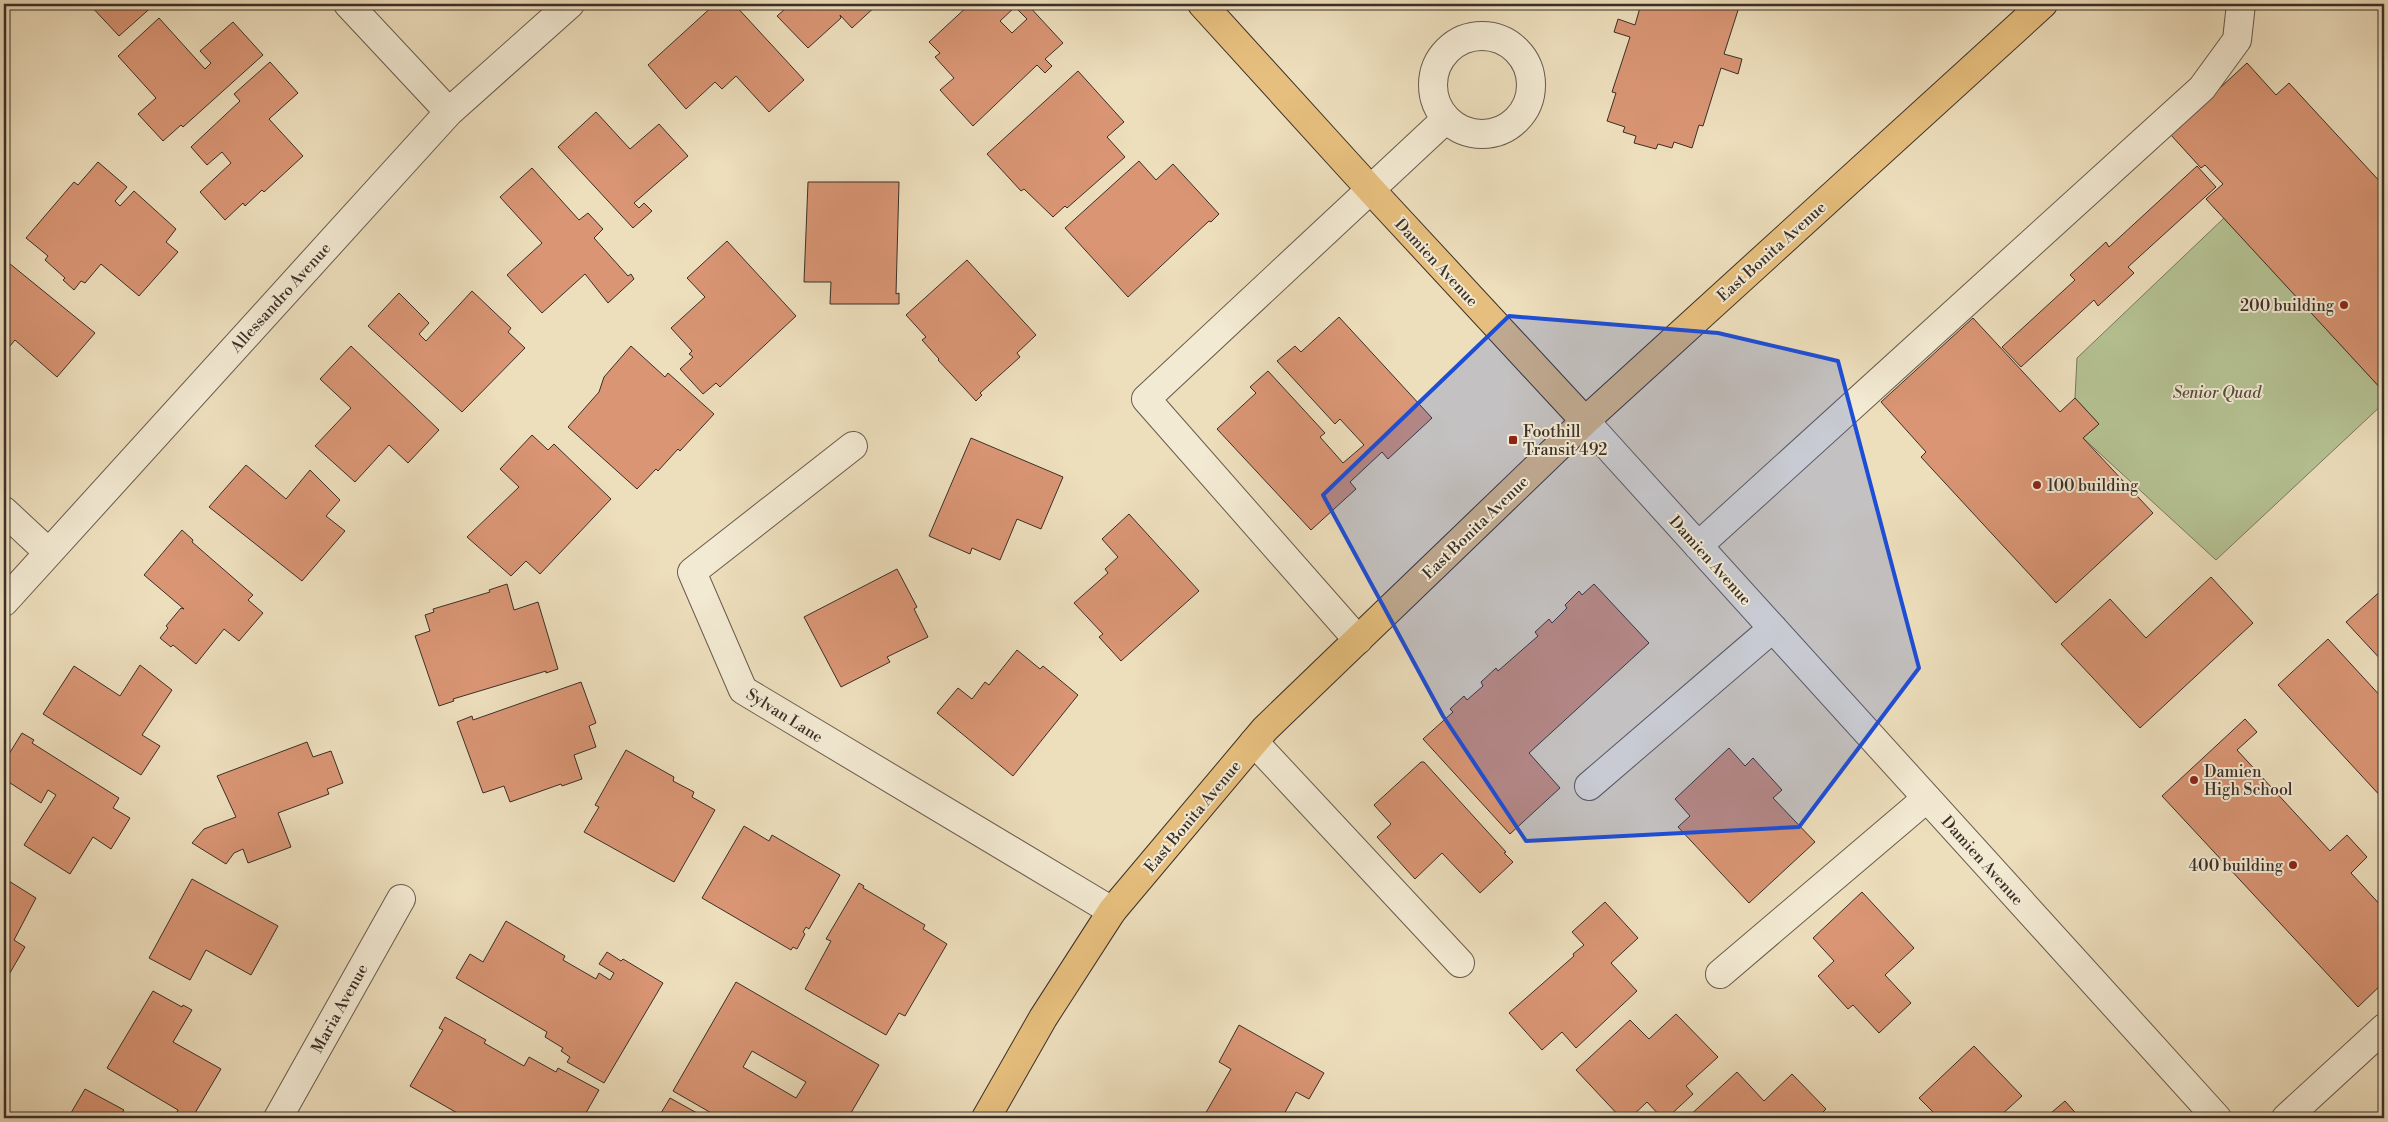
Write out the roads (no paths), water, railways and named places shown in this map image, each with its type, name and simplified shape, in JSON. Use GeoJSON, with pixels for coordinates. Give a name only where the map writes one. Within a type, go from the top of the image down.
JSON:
{"type":"FeatureCollection","features":[{"type":"Feature","properties":{"kind":"main road","name":"Damien Avenue"},"geometry":{"type":"LineString","coordinates":[[1202,4],[1585,421]]}},
{"type":"Feature","properties":{"kind":"main road","name":"East Bonita Avenue"},"geometry":{"type":"LineString","coordinates":[[986,1118],[1043,1018],[1112,912],[1265,729],[1585,421],[2042,4]]}},
{"type":"Feature","properties":{"kind":"street"},"geometry":{"type":"LineString","coordinates":[[348,4],[449,112]]}},
{"type":"Feature","properties":{"kind":"street","name":"Allessandro Avenue"},"geometry":{"type":"LineString","coordinates":[[4,602],[449,112],[570,4]]}},
{"type":"Feature","properties":{"kind":"street"},"geometry":{"type":"LineString","coordinates":[[1698,546],[2202,88],[2237,40],[2241,4]]}},
{"type":"Feature","properties":{"kind":"street"},"geometry":{"type":"LineString","coordinates":[[1358,640],[1146,399],[1446,119]]}},
{"type":"Feature","properties":{"kind":"street","name":"Damien Avenue"},"geometry":{"type":"LineString","coordinates":[[1585,421],[2217,1118]]}},
{"type":"Feature","properties":{"kind":"street","name":"Sylvan Lane"},"geometry":{"type":"LineString","coordinates":[[853,446],[692,572],[743,690],[1112,912]]}},
{"type":"Feature","properties":{"kind":"street"},"geometry":{"type":"LineString","coordinates":[[4,511],[48,552]]}},
{"type":"Feature","properties":{"kind":"street"},"geometry":{"type":"LineString","coordinates":[[1589,786],[1773,628]]}},
{"type":"Feature","properties":{"kind":"street"},"geometry":{"type":"LineString","coordinates":[[1254,742],[1460,963]]}},
{"type":"Feature","properties":{"kind":"street"},"geometry":{"type":"LineString","coordinates":[[1720,974],[1927,798]]}},
{"type":"Feature","properties":{"kind":"street","name":"Maria Avenue"},"geometry":{"type":"LineString","coordinates":[[278,1118],[401,899]]}},
{"type":"Feature","properties":{"kind":"street"},"geometry":{"type":"LineString","coordinates":[[2286,1118],[2384,1028]]}},
{"type":"Feature","properties":{"kind":"place","name":"200 building"},"geometry":{"type":"Point","coordinates":[2344,305]}},
{"type":"Feature","properties":{"kind":"place","name":"Foothill Transit 492"},"geometry":{"type":"Point","coordinates":[1513,440]}},
{"type":"Feature","properties":{"kind":"place","name":"100 building"},"geometry":{"type":"Point","coordinates":[2037,485]}},
{"type":"Feature","properties":{"kind":"place","name":"Damien High School"},"geometry":{"type":"Point","coordinates":[2194,780]}},
{"type":"Feature","properties":{"kind":"place","name":"400 building"},"geometry":{"type":"Point","coordinates":[2293,865]}},
{"type":"Feature","properties":{"kind":"park label","name":"Senior Quad"},"geometry":{"type":"Point","coordinates":[2217,392]}}]}
